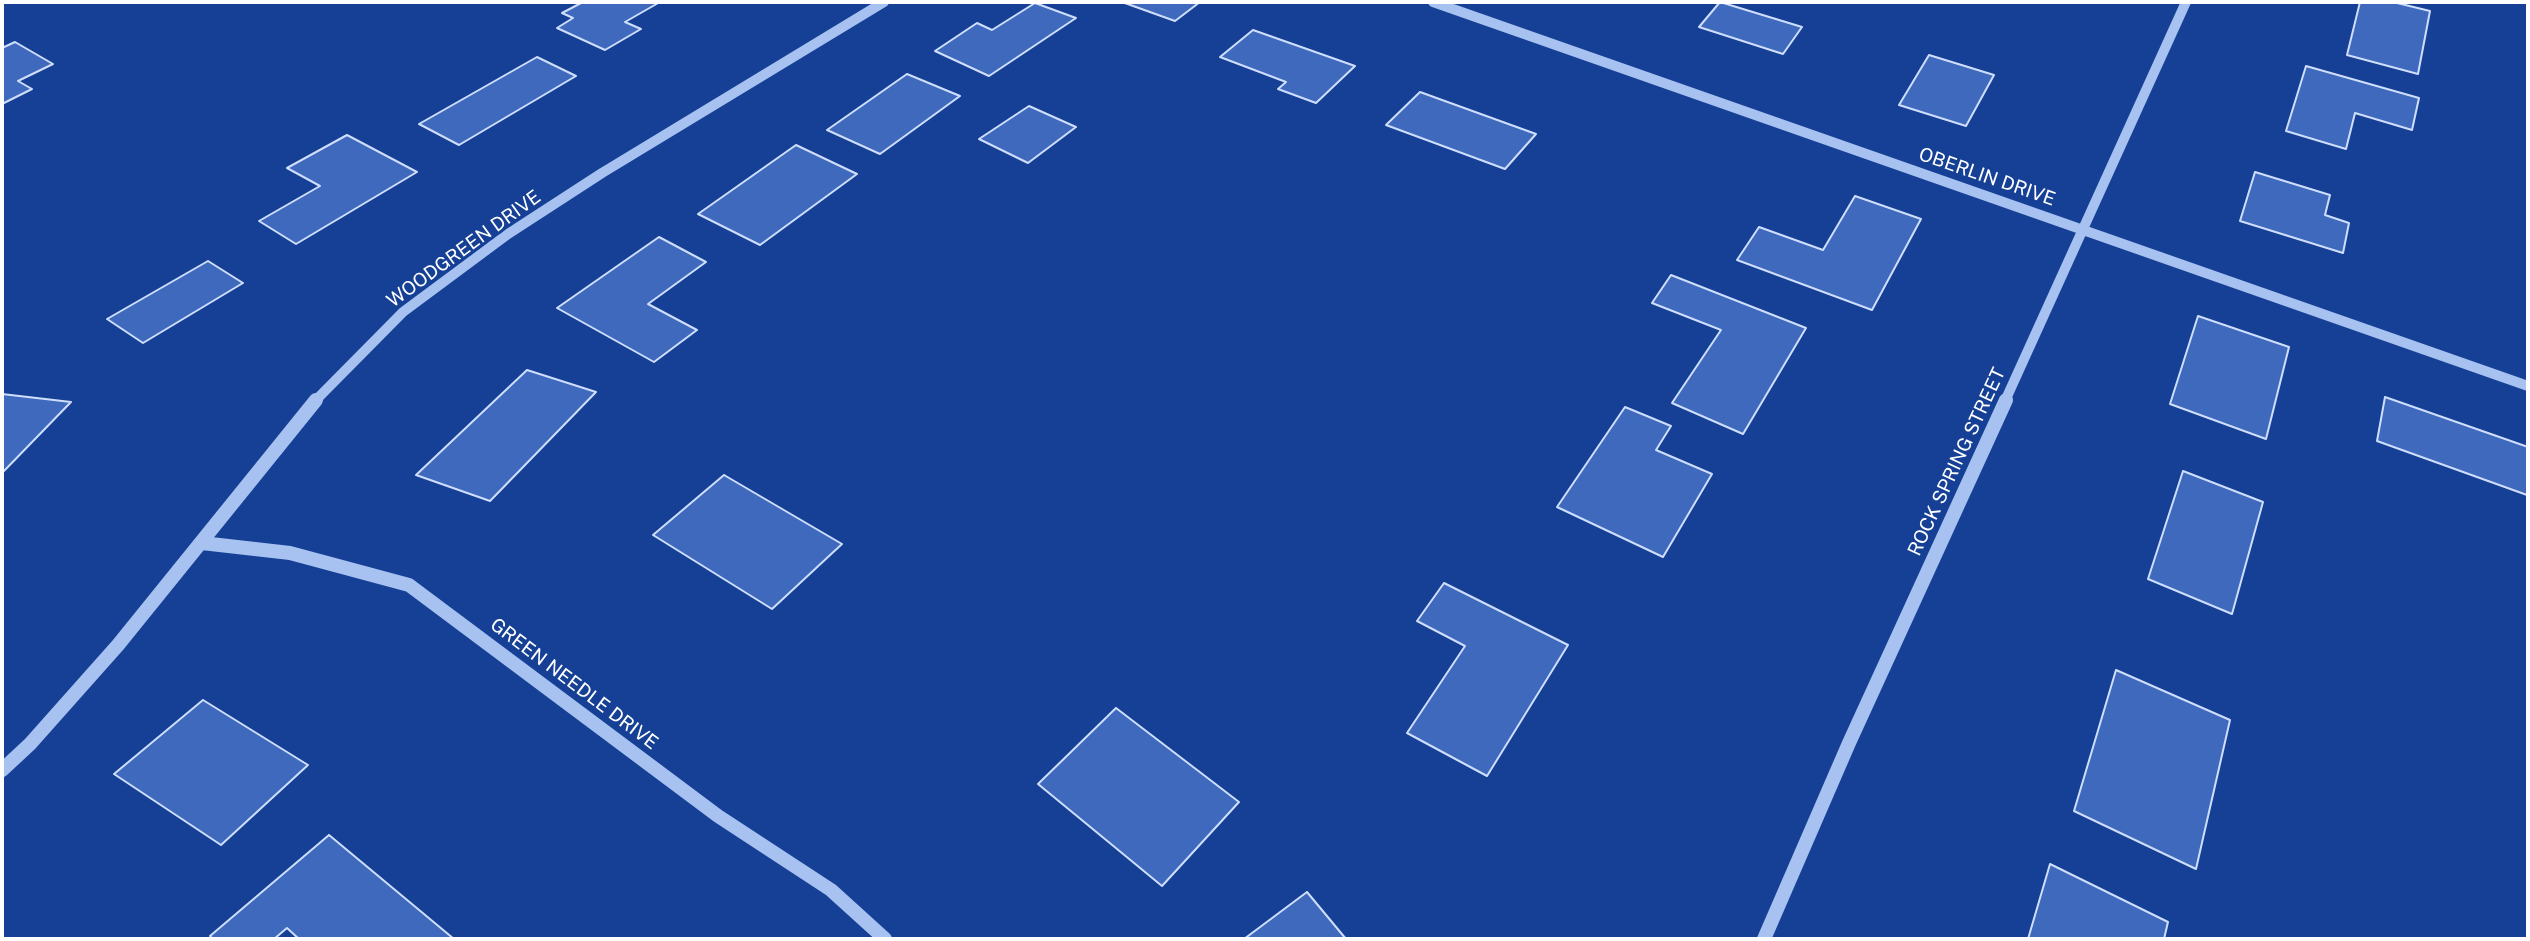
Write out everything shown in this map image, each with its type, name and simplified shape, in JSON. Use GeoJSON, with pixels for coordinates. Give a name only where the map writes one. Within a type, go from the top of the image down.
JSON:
{"type":"FeatureCollection","features":[{"type":"Feature","properties":{"kind":"street","name":"WOODGREEN DRIVE"},"geometry":{"type":"LineString","coordinates":[[2,770],[30,744],[118,645],[315,401],[403,312],[508,234],[602,173],[884,2]]}},
{"type":"Feature","properties":{"kind":"street","name":"OBERLIN DRIVE"},"geometry":{"type":"LineString","coordinates":[[1433,2],[2528,386]]}},
{"type":"Feature","properties":{"kind":"street","name":"ROCK SPRING STREET"},"geometry":{"type":"LineString","coordinates":[[1764,939],[1849,743],[2186,2]]}},
{"type":"Feature","properties":{"kind":"street","name":"GREEN NEEDLE DRIVE"},"geometry":{"type":"LineString","coordinates":[[202,542],[289,553],[409,585],[718,816],[831,890],[885,939]]}},
{"type":"Feature","properties":{"kind":"building"},"geometry":{"type":"Polygon","coordinates":[[[583,2],[660,2],[625,22],[641,29],[605,50],[557,28],[573,18],[562,13],[583,2]]]}},
{"type":"Feature","properties":{"kind":"building"},"geometry":{"type":"Polygon","coordinates":[[[1122,2],[1200,2],[1175,21],[1122,2]]]}},
{"type":"Feature","properties":{"kind":"building"},"geometry":{"type":"Polygon","coordinates":[[[1720,2],[1802,27],[1783,54],[1699,27],[1720,2]]]}},
{"type":"Feature","properties":{"kind":"building"},"geometry":{"type":"Polygon","coordinates":[[[2360,2],[2393,2],[2430,11],[2418,74],[2347,55],[2360,2]]]}},
{"type":"Feature","properties":{"kind":"building"},"geometry":{"type":"Polygon","coordinates":[[[1035,3],[1076,18],[989,76],[935,51],[977,23],[992,30],[1035,3]]]}},
{"type":"Feature","properties":{"kind":"building"},"geometry":{"type":"Polygon","coordinates":[[[1253,30],[1355,66],[1316,103],[1278,89],[1286,82],[1220,57],[1253,30]]]}},
{"type":"Feature","properties":{"kind":"building"},"geometry":{"type":"Polygon","coordinates":[[[15,42],[53,64],[18,81],[32,89],[2,104],[2,48],[15,42]]]}},
{"type":"Feature","properties":{"kind":"building"},"geometry":{"type":"Polygon","coordinates":[[[1929,55],[1994,75],[1966,126],[1899,105],[1929,55]]]}},
{"type":"Feature","properties":{"kind":"building"},"geometry":{"type":"Polygon","coordinates":[[[537,57],[576,76],[459,145],[419,124],[537,57]]]}},
{"type":"Feature","properties":{"kind":"building"},"geometry":{"type":"Polygon","coordinates":[[[2306,66],[2419,98],[2412,130],[2355,113],[2346,149],[2286,131],[2306,66]]]}},
{"type":"Feature","properties":{"kind":"building"},"geometry":{"type":"Polygon","coordinates":[[[907,74],[960,96],[880,154],[827,130],[907,74]]]}},
{"type":"Feature","properties":{"kind":"building"},"geometry":{"type":"Polygon","coordinates":[[[1420,92],[1536,134],[1505,169],[1386,125],[1420,92]]]}},
{"type":"Feature","properties":{"kind":"building"},"geometry":{"type":"Polygon","coordinates":[[[1029,106],[1076,127],[1028,163],[979,139],[1029,106]]]}},
{"type":"Feature","properties":{"kind":"building"},"geometry":{"type":"Polygon","coordinates":[[[347,135],[417,172],[296,244],[259,221],[320,186],[287,168],[347,135]]]}},
{"type":"Feature","properties":{"kind":"building"},"geometry":{"type":"Polygon","coordinates":[[[796,145],[857,174],[760,245],[698,214],[796,145]]]}},
{"type":"Feature","properties":{"kind":"building"},"geometry":{"type":"Polygon","coordinates":[[[2255,172],[2330,195],[2325,215],[2349,223],[2343,253],[2240,221],[2255,172]]]}},
{"type":"Feature","properties":{"kind":"building"},"geometry":{"type":"Polygon","coordinates":[[[1855,196],[1921,219],[1872,310],[1737,260],[1759,227],[1823,250],[1855,196]]]}},
{"type":"Feature","properties":{"kind":"building"},"geometry":{"type":"Polygon","coordinates":[[[659,237],[706,262],[648,304],[697,330],[654,362],[557,308],[659,237]]]}},
{"type":"Feature","properties":{"kind":"building"},"geometry":{"type":"Polygon","coordinates":[[[208,261],[243,283],[143,343],[107,319],[208,261]]]}},
{"type":"Feature","properties":{"kind":"building"},"geometry":{"type":"Polygon","coordinates":[[[1671,275],[1806,328],[1743,434],[1672,403],[1721,330],[1652,303],[1671,275]]]}},
{"type":"Feature","properties":{"kind":"building"},"geometry":{"type":"Polygon","coordinates":[[[2198,316],[2289,347],[2266,439],[2170,404],[2198,316]]]}},
{"type":"Feature","properties":{"kind":"building"},"geometry":{"type":"Polygon","coordinates":[[[527,370],[596,392],[490,501],[416,475],[527,370]]]}},
{"type":"Feature","properties":{"kind":"building"},"geometry":{"type":"Polygon","coordinates":[[[2,394],[71,402],[2,473],[2,394]]]}},
{"type":"Feature","properties":{"kind":"building"},"geometry":{"type":"Polygon","coordinates":[[[2385,397],[2528,447],[2527,495],[2377,441],[2385,397]]]}},
{"type":"Feature","properties":{"kind":"building"},"geometry":{"type":"Polygon","coordinates":[[[1625,407],[1671,426],[1656,450],[1712,474],[1663,557],[1557,507],[1625,407]]]}},
{"type":"Feature","properties":{"kind":"building"},"geometry":{"type":"Polygon","coordinates":[[[2183,471],[2263,502],[2232,614],[2148,579],[2183,471]]]}},
{"type":"Feature","properties":{"kind":"building"},"geometry":{"type":"Polygon","coordinates":[[[724,475],[842,544],[772,609],[653,535],[724,475]]]}},
{"type":"Feature","properties":{"kind":"building"},"geometry":{"type":"Polygon","coordinates":[[[1444,583],[1568,645],[1487,776],[1407,733],[1465,646],[1417,621],[1444,583]]]}},
{"type":"Feature","properties":{"kind":"building"},"geometry":{"type":"Polygon","coordinates":[[[2116,670],[2230,720],[2196,869],[2074,811],[2116,670]]]}},
{"type":"Feature","properties":{"kind":"building"},"geometry":{"type":"Polygon","coordinates":[[[203,700],[308,765],[221,845],[114,774],[203,700]]]}},
{"type":"Feature","properties":{"kind":"building"},"geometry":{"type":"Polygon","coordinates":[[[1116,708],[1239,802],[1162,886],[1038,784],[1116,708]]]}},
{"type":"Feature","properties":{"kind":"building"},"geometry":{"type":"Polygon","coordinates":[[[329,835],[454,939],[299,939],[287,928],[274,939],[213,939],[210,936],[329,835]]]}},
{"type":"Feature","properties":{"kind":"building"},"geometry":{"type":"Polygon","coordinates":[[[2050,864],[2168,922],[2164,939],[2028,939],[2050,864]]]}},
{"type":"Feature","properties":{"kind":"building"},"geometry":{"type":"Polygon","coordinates":[[[1307,892],[1346,939],[1244,939],[1307,892]]]}}]}
